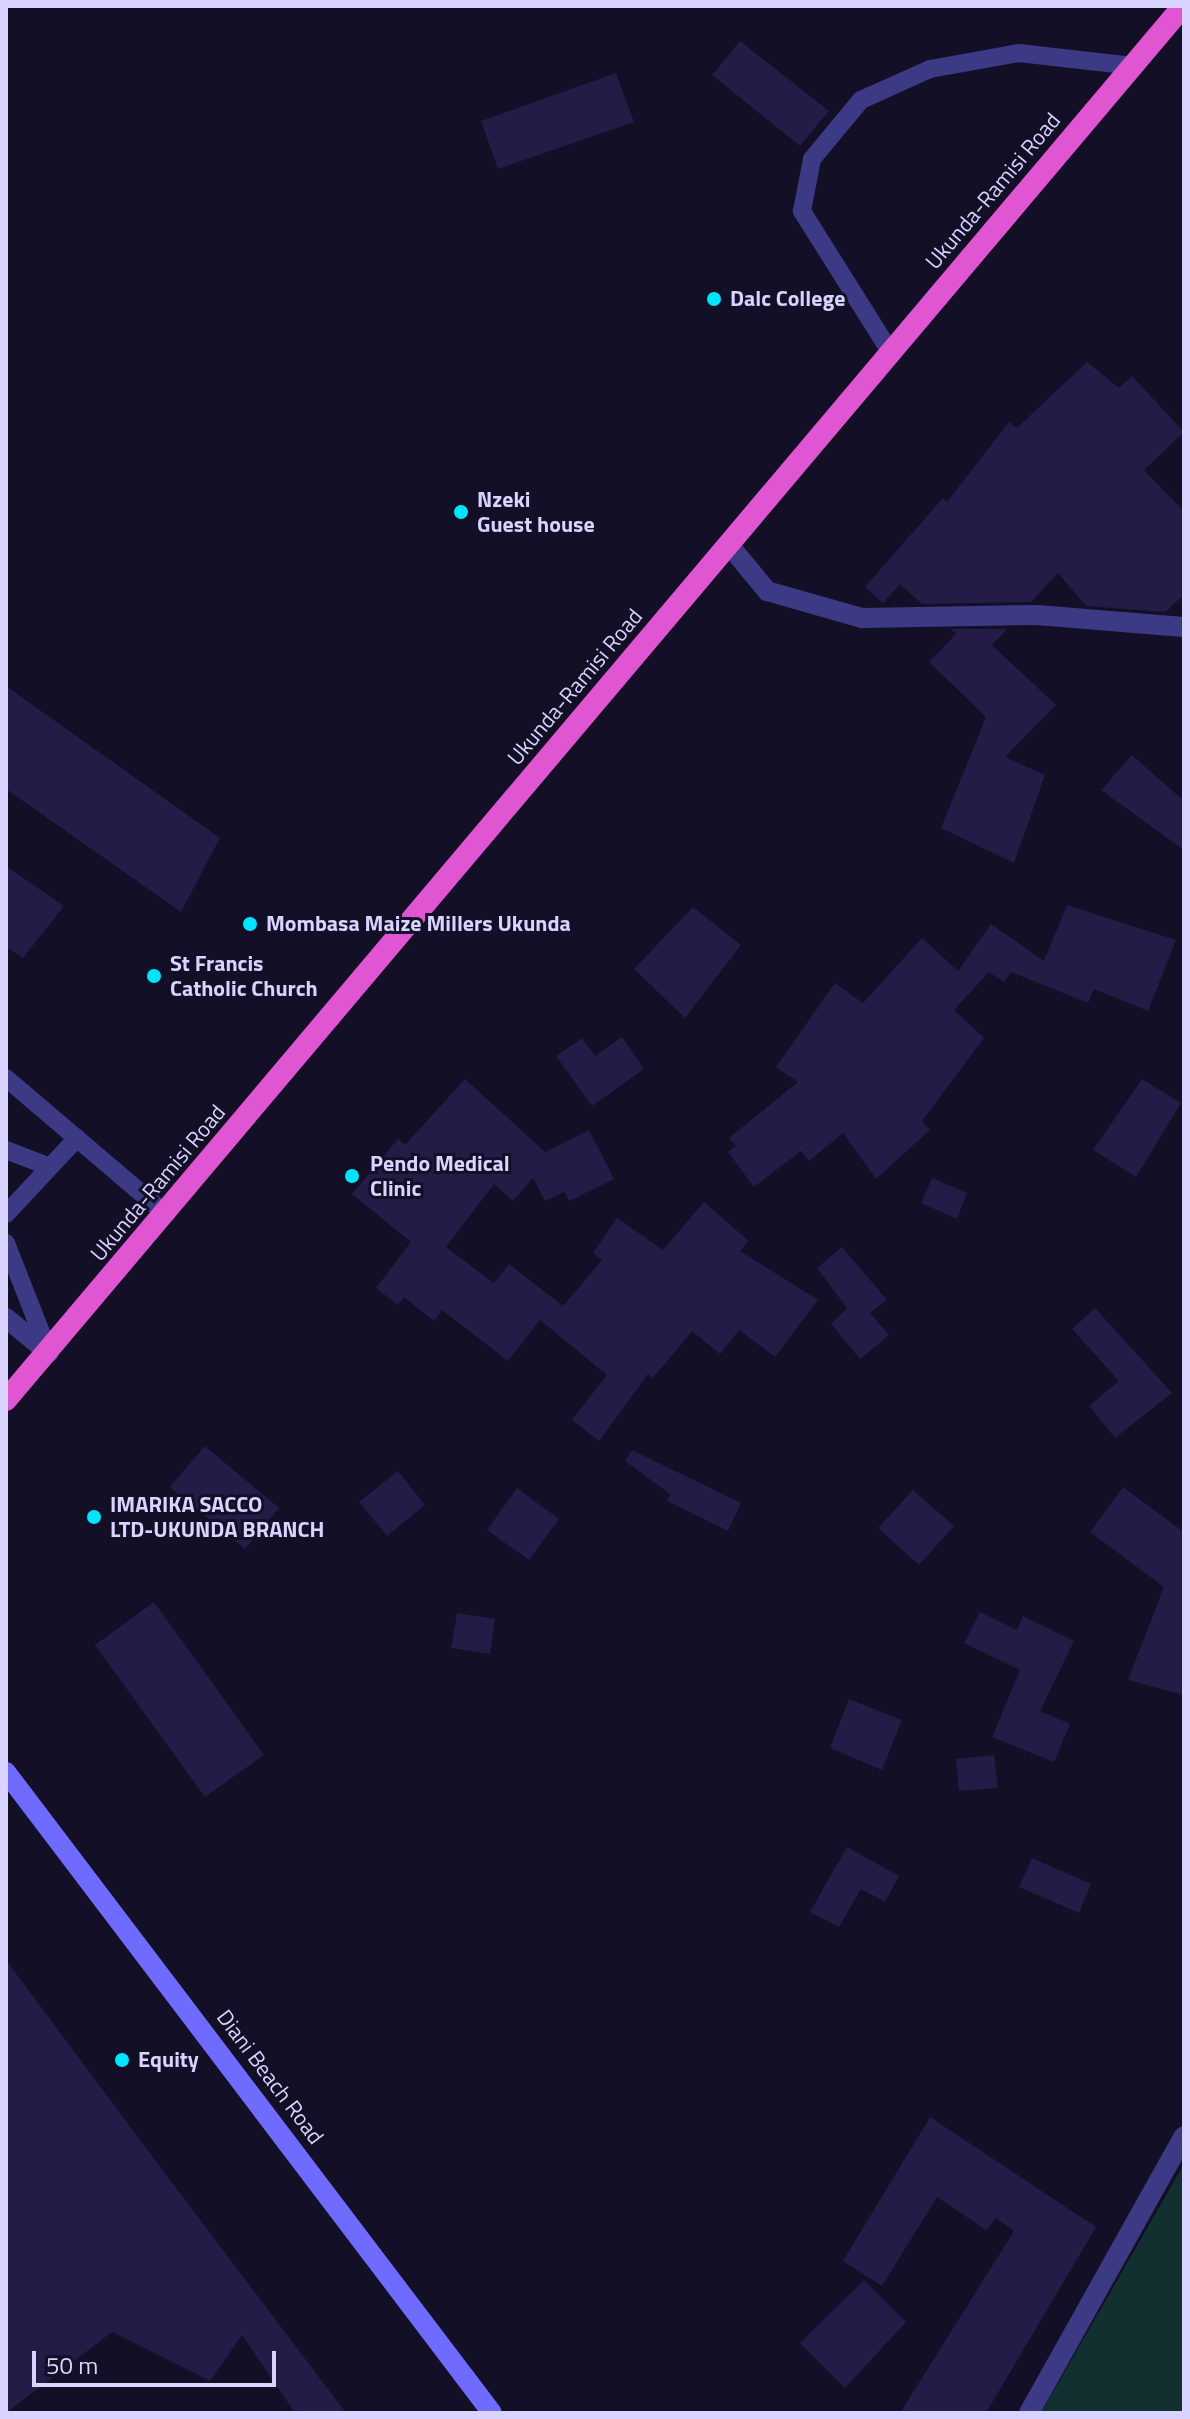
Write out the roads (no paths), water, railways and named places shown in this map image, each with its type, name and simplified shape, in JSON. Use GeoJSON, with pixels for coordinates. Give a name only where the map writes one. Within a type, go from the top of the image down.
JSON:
{"type":"FeatureCollection","features":[{"type":"Feature","properties":{"kind":"highway","name":"Ukunda-Ramisi Road"},"geometry":{"type":"LineString","coordinates":[[6,1400],[49,1353],[1183,6]]}},
{"type":"Feature","properties":{"kind":"main road","name":"Diani Beach Road"},"geometry":{"type":"LineString","coordinates":[[6,1772],[492,2413]]}},
{"type":"Feature","properties":{"kind":"street"},"geometry":{"type":"LineString","coordinates":[[729,545],[767,591],[862,618],[1037,615],[1184,627]]}},
{"type":"Feature","properties":{"kind":"street"},"geometry":{"type":"LineString","coordinates":[[6,1318],[49,1353]]}},
{"type":"Feature","properties":{"kind":"street"},"geometry":{"type":"LineString","coordinates":[[1029,2413],[1184,2136]]}},
{"type":"Feature","properties":{"kind":"lane"},"geometry":{"type":"LineString","coordinates":[[891,353],[802,211],[812,159],[861,100],[930,69],[1019,53],[1133,66]]}},
{"type":"Feature","properties":{"kind":"lane"},"geometry":{"type":"LineString","coordinates":[[6,1078],[166,1214]]}},
{"type":"Feature","properties":{"kind":"lane"},"geometry":{"type":"LineString","coordinates":[[6,1214],[77,1138]]}},
{"type":"Feature","properties":{"kind":"lane"},"geometry":{"type":"LineString","coordinates":[[6,1150],[50,1167]]}},
{"type":"Feature","properties":{"kind":"lane"},"geometry":{"type":"LineString","coordinates":[[6,1243],[49,1353]]}},
{"type":"Feature","properties":{"kind":"place","name":"Dalc College"},"geometry":{"type":"Point","coordinates":[714,299]}},
{"type":"Feature","properties":{"kind":"place","name":"Nzeki Guest house"},"geometry":{"type":"Point","coordinates":[461,512]}},
{"type":"Feature","properties":{"kind":"place","name":"Mombasa Maize Millers Ukunda"},"geometry":{"type":"Point","coordinates":[250,924]}},
{"type":"Feature","properties":{"kind":"place","name":"St Francis Catholic Church"},"geometry":{"type":"Point","coordinates":[154,976]}},
{"type":"Feature","properties":{"kind":"place","name":"Pendo Medical Clinic"},"geometry":{"type":"Point","coordinates":[352,1176]}},
{"type":"Feature","properties":{"kind":"place","name":"IMARIKA SACCO LTD-UKUNDA BRANCH"},"geometry":{"type":"Point","coordinates":[94,1517]}},
{"type":"Feature","properties":{"kind":"place","name":"Equity"},"geometry":{"type":"Point","coordinates":[122,2060]}}]}
